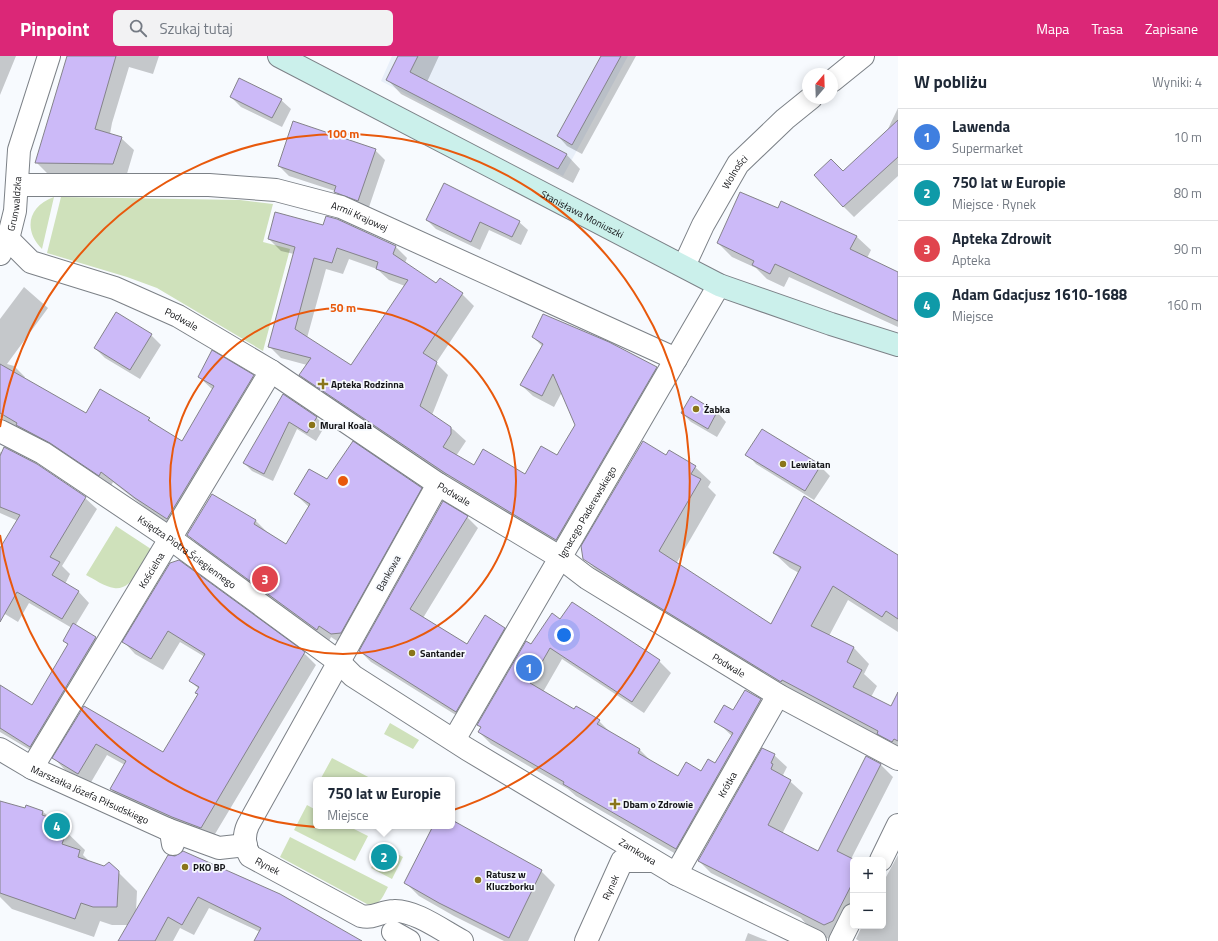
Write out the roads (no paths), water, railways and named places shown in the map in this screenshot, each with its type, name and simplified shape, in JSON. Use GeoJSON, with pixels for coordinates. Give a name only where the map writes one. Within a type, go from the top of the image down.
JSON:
{"type":"FeatureCollection","features":[{"type":"Feature","properties":{"kind":"street","name":"Grunwaldzka"},"geometry":{"type":"LineString","coordinates":[[4,246],[15,211],[19,150],[49,56]]}},
{"type":"Feature","properties":{"kind":"street","name":"Stanisława Moniuszki"},"geometry":{"type":"LineString","coordinates":[[279,56],[720,285],[831,324],[898,345]]}},
{"type":"Feature","properties":{"kind":"street"},"geometry":{"type":"LineString","coordinates":[[838,76],[863,56]]}},
{"type":"Feature","properties":{"kind":"street","name":"Wolności"},"geometry":{"type":"LineString","coordinates":[[684,266],[710,212],[738,164],[785,119],[804,104]]}},
{"type":"Feature","properties":{"kind":"street","name":"Grunwaldzka"},"geometry":{"type":"LineString","coordinates":[[0,163],[6,161],[19,150]]}},
{"type":"Feature","properties":{"kind":"street","name":"Armii Krajowej"},"geometry":{"type":"LineString","coordinates":[[17,185],[209,185],[276,190],[341,207],[676,359]]}},
{"type":"Feature","properties":{"kind":"street","name":"Podwale"},"geometry":{"type":"LineString","coordinates":[[4,246],[31,262],[115,288],[178,316],[271,371],[438,484],[561,558],[587,578],[778,695],[898,759]]}},
{"type":"Feature","properties":{"kind":"street","name":"Ignacego Paderewskiego"},"geometry":{"type":"LineString","coordinates":[[461,745],[561,558],[720,285]]}},
{"type":"Feature","properties":{"kind":"street","name":"Kościelna"},"geometry":{"type":"LineString","coordinates":[[32,768],[271,371]]}},
{"type":"Feature","properties":{"kind":"street","name":"Księdza Piotra Ściegiennego"},"geometry":{"type":"LineString","coordinates":[[0,431],[43,454],[171,539],[339,662],[353,676],[461,745]]}},
{"type":"Feature","properties":{"kind":"street","name":"Bankowa"},"geometry":{"type":"LineString","coordinates":[[339,662],[438,484]]}},
{"type":"Feature","properties":{"kind":"street"},"geometry":{"type":"LineString","coordinates":[[246,846],[245,832],[248,825],[339,662]]}},
{"type":"Feature","properties":{"kind":"street","name":"Krótka"},"geometry":{"type":"LineString","coordinates":[[676,874],[778,695]]}},
{"type":"Feature","properties":{"kind":"street","name":"Zamkowa"},"geometry":{"type":"LineString","coordinates":[[461,745],[676,874],[786,934],[815,941]]}},
{"type":"Feature","properties":{"kind":"street","name":"Marszałka Józefa Piłsudskiego"},"geometry":{"type":"LineString","coordinates":[[0,749],[32,768],[170,837],[219,848],[246,846]]}},
{"type":"Feature","properties":{"kind":"street"},"geometry":{"type":"LineString","coordinates":[[882,857],[898,826]]}},
{"type":"Feature","properties":{"kind":"street","name":"Rynek"},"geometry":{"type":"LineString","coordinates":[[246,846],[250,856],[361,916],[369,918],[393,911],[412,914],[462,941]]}},
{"type":"Feature","properties":{"kind":"street","name":"Rynek"},"geometry":{"type":"LineString","coordinates":[[586,941],[622,861],[654,861]]}},
{"type":"Feature","properties":{"kind":"street"},"geometry":{"type":"LineString","coordinates":[[840,941],[850,921]]}},
{"type":"Feature","properties":{"kind":"place","name":"Apteka Rodzinna"},"geometry":{"type":"Point","coordinates":[323,384]}},
{"type":"Feature","properties":{"kind":"place","name":"Żabka"},"geometry":{"type":"Point","coordinates":[696,409]}},
{"type":"Feature","properties":{"kind":"place","name":"Mural Koala"},"geometry":{"type":"Point","coordinates":[312,425]}},
{"type":"Feature","properties":{"kind":"place","name":"Lewiatan"},"geometry":{"type":"Point","coordinates":[783,464]}},
{"type":"Feature","properties":{"kind":"place","name":"Apteka Zdrowit"},"geometry":{"type":"Point","coordinates":[265,579]}},
{"type":"Feature","properties":{"kind":"place","name":"Santander"},"geometry":{"type":"Point","coordinates":[412,653]}},
{"type":"Feature","properties":{"kind":"place","name":"Lawenda"},"geometry":{"type":"Point","coordinates":[529,668]}},
{"type":"Feature","properties":{"kind":"place","name":"Dbam o Zdrowie"},"geometry":{"type":"Point","coordinates":[615,804]}},
{"type":"Feature","properties":{"kind":"place","name":"Adam Gdacjusz 1610-1688"},"geometry":{"type":"Point","coordinates":[57,826]}},
{"type":"Feature","properties":{"kind":"place","name":"750 lat w Europie"},"geometry":{"type":"Point","coordinates":[384,857]}},
{"type":"Feature","properties":{"kind":"place","name":"PKO BP"},"geometry":{"type":"Point","coordinates":[185,867]}},
{"type":"Feature","properties":{"kind":"place","name":"Ratusz w Kluczborku"},"geometry":{"type":"Point","coordinates":[478,880]}}]}
